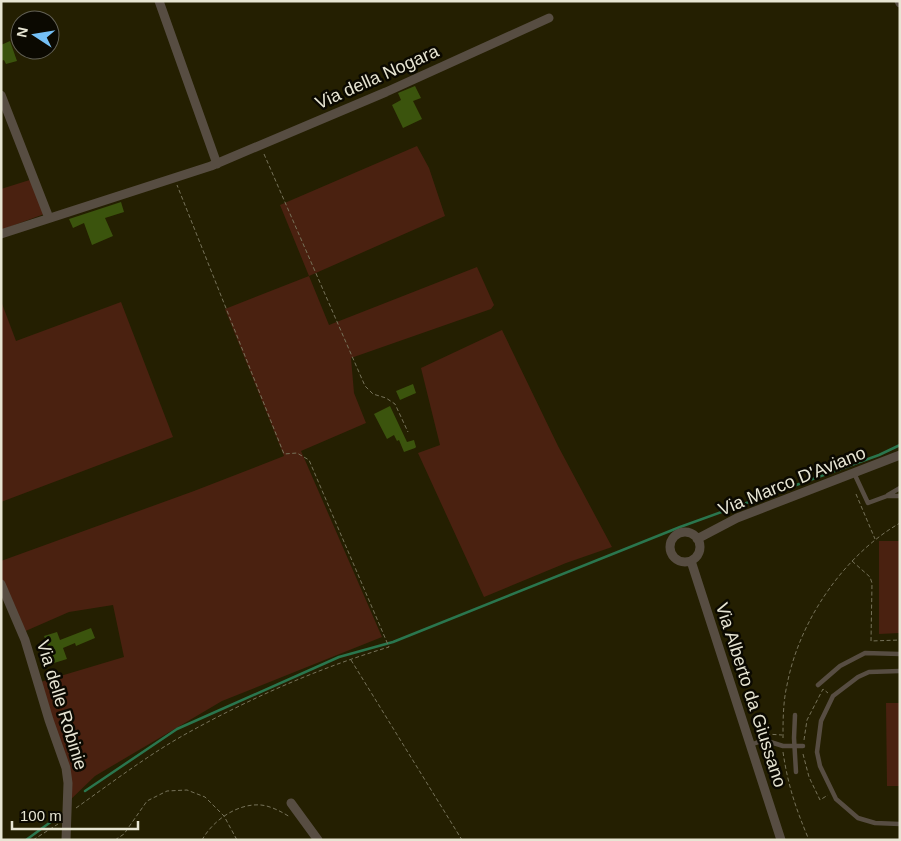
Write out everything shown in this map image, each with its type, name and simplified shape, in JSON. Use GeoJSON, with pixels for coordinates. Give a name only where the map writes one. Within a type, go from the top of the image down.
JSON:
{"type":"FeatureCollection","features":[{"type":"Feature","properties":{"kind":"street"},"geometry":{"type":"LineString","coordinates":[[159,1],[217,164]]}},
{"type":"Feature","properties":{"kind":"street","name":"Via della Nogara"},"geometry":{"type":"LineString","coordinates":[[1,234],[217,164],[386,92],[549,18]]}},
{"type":"Feature","properties":{"kind":"street"},"geometry":{"type":"LineString","coordinates":[[1,96],[49,218]]}},
{"type":"Feature","properties":{"kind":"street","name":"Via Marco D'Aviano"},"geometry":{"type":"LineString","coordinates":[[697,539],[737,518],[900,455]]}},
{"type":"Feature","properties":{"kind":"street"},"geometry":{"type":"LineString","coordinates":[[682,533],[692,535],[697,539],[699,551],[691,561],[682,562],[673,557],[670,547],[674,538],[682,533]]}},
{"type":"Feature","properties":{"kind":"street","name":"Via Alberto da Giussano"},"geometry":{"type":"LineString","coordinates":[[691,561],[780,840]]}},
{"type":"Feature","properties":{"kind":"street","name":"Via delle Robinie"},"geometry":{"type":"LineString","coordinates":[[1,584],[25,640],[49,720],[66,768],[68,783],[66,840]]}},
{"type":"Feature","properties":{"kind":"street"},"geometry":{"type":"LineString","coordinates":[[291,803],[318,840]]}},
{"type":"Feature","properties":{"kind":"lane"},"geometry":{"type":"LineString","coordinates":[[854,473],[868,503],[887,496],[900,488]]}},
{"type":"Feature","properties":{"kind":"lane"},"geometry":{"type":"LineString","coordinates":[[887,496],[900,496]]}},
{"type":"Feature","properties":{"kind":"lane"},"geometry":{"type":"LineString","coordinates":[[818,685],[840,666],[865,653],[900,654]]}},
{"type":"Feature","properties":{"kind":"lane"},"geometry":{"type":"LineString","coordinates":[[900,671],[869,672],[858,677],[833,696],[821,721],[817,752],[820,766],[836,799],[858,818],[875,823],[900,824]]}},
{"type":"Feature","properties":{"kind":"lane"},"geometry":{"type":"LineString","coordinates":[[795,715],[794,746],[796,772]]}},
{"type":"Feature","properties":{"kind":"lane"},"geometry":{"type":"LineString","coordinates":[[750,745],[764,740],[782,746],[804,746]]}},
{"type":"Feature","properties":{"kind":"path"},"geometry":{"type":"LineString","coordinates":[[260,146],[365,386],[373,394],[386,398],[395,404],[408,432]]}},
{"type":"Feature","properties":{"kind":"path"},"geometry":{"type":"LineString","coordinates":[[33,840],[56,826],[67,814],[137,765],[192,730],[246,703],[350,658],[389,647],[309,460],[297,453],[284,454],[174,178]]}},
{"type":"Feature","properties":{"kind":"path"},"geometry":{"type":"LineString","coordinates":[[856,494],[875,540]]}},
{"type":"Feature","properties":{"kind":"path"},"geometry":{"type":"LineString","coordinates":[[809,840],[795,808],[782,746],[787,685],[800,642],[817,606],[852,560],[875,540],[900,523]]}},
{"type":"Feature","properties":{"kind":"path"},"geometry":{"type":"LineString","coordinates":[[852,560],[870,577],[872,583],[871,641],[900,640]]}},
{"type":"Feature","properties":{"kind":"path"},"geometry":{"type":"LineString","coordinates":[[350,658],[462,840]]}},
{"type":"Feature","properties":{"kind":"path"},"geometry":{"type":"LineString","coordinates":[[832,793],[820,800],[808,777],[803,753],[807,720],[823,689],[833,696]]}},
{"type":"Feature","properties":{"kind":"path"},"geometry":{"type":"LineString","coordinates":[[805,737],[818,738]]}},
{"type":"Feature","properties":{"kind":"path"},"geometry":{"type":"LineString","coordinates":[[115,840],[124,834],[147,801],[167,791],[187,790],[206,797],[224,816],[238,840]]}},
{"type":"Feature","properties":{"kind":"path"},"geometry":{"type":"LineString","coordinates":[[202,840],[207,830],[224,816],[241,807],[260,805],[278,810],[295,820]]}},
{"type":"Feature","properties":{"kind":"shaded area"},"geometry":{"type":"Polygon","coordinates":[[[417,146],[429,168],[445,216],[309,276],[280,205],[417,146]]]}},
{"type":"Feature","properties":{"kind":"shaded area"},"geometry":{"type":"Polygon","coordinates":[[[36,178],[47,213],[1,230],[1,189],[36,178]]]}},
{"type":"Feature","properties":{"kind":"shaded area"},"geometry":{"type":"Polygon","coordinates":[[[477,267],[494,305],[491,309],[351,358],[354,393],[366,423],[301,451],[382,637],[222,701],[95,776],[66,804],[61,753],[37,683],[124,657],[113,605],[69,612],[21,633],[1,578],[1,561],[194,491],[284,456],[225,309],[309,276],[329,325],[477,267]]]}},
{"type":"Feature","properties":{"kind":"shaded area"},"geometry":{"type":"Polygon","coordinates":[[[1,301],[16,341],[121,302],[173,437],[1,502],[1,301]]]}},
{"type":"Feature","properties":{"kind":"shaded area"},"geometry":{"type":"Polygon","coordinates":[[[502,330],[558,446],[612,547],[566,563],[484,597],[418,453],[440,445],[421,368],[502,330]]]}},
{"type":"Feature","properties":{"kind":"shaded area"},"geometry":{"type":"Polygon","coordinates":[[[879,541],[900,541],[900,633],[879,634],[879,541]]]}},
{"type":"Feature","properties":{"kind":"shaded area"},"geometry":{"type":"Polygon","coordinates":[[[886,703],[900,703],[900,786],[887,786],[886,703]]]}},
{"type":"Feature","properties":{"kind":"building"},"geometry":{"type":"Polygon","coordinates":[[[10,41],[10,60],[17,61],[6,64],[4,60],[1,61],[1,45],[10,41]]]}},
{"type":"Feature","properties":{"kind":"building"},"geometry":{"type":"Polygon","coordinates":[[[415,86],[421,98],[413,101],[422,119],[403,128],[392,105],[401,100],[398,93],[415,86]]]}},
{"type":"Feature","properties":{"kind":"building"},"geometry":{"type":"Polygon","coordinates":[[[121,202],[124,212],[105,218],[113,236],[92,245],[84,223],[73,228],[69,219],[121,202]]]}},
{"type":"Feature","properties":{"kind":"building"},"geometry":{"type":"Polygon","coordinates":[[[413,384],[416,393],[400,400],[396,391],[413,384]]]}},
{"type":"Feature","properties":{"kind":"building"},"geometry":{"type":"Polygon","coordinates":[[[390,406],[407,442],[414,440],[415,448],[404,452],[399,440],[397,441],[394,435],[387,439],[374,414],[390,406]]]}},
{"type":"Feature","properties":{"kind":"building"},"geometry":{"type":"Polygon","coordinates":[[[91,628],[95,638],[76,646],[75,643],[63,648],[67,659],[54,663],[44,636],[57,632],[60,640],[91,628]]]}},
{"type":"Feature","properties":{"kind":"waterway"},"geometry":{"type":"LineString","coordinates":[[85,791],[177,729],[339,657],[393,642],[680,527],[879,455],[900,445]]}},
{"type":"Feature","properties":{"kind":"waterway"},"geometry":{"type":"LineString","coordinates":[[26,840],[52,821]]}}]}
